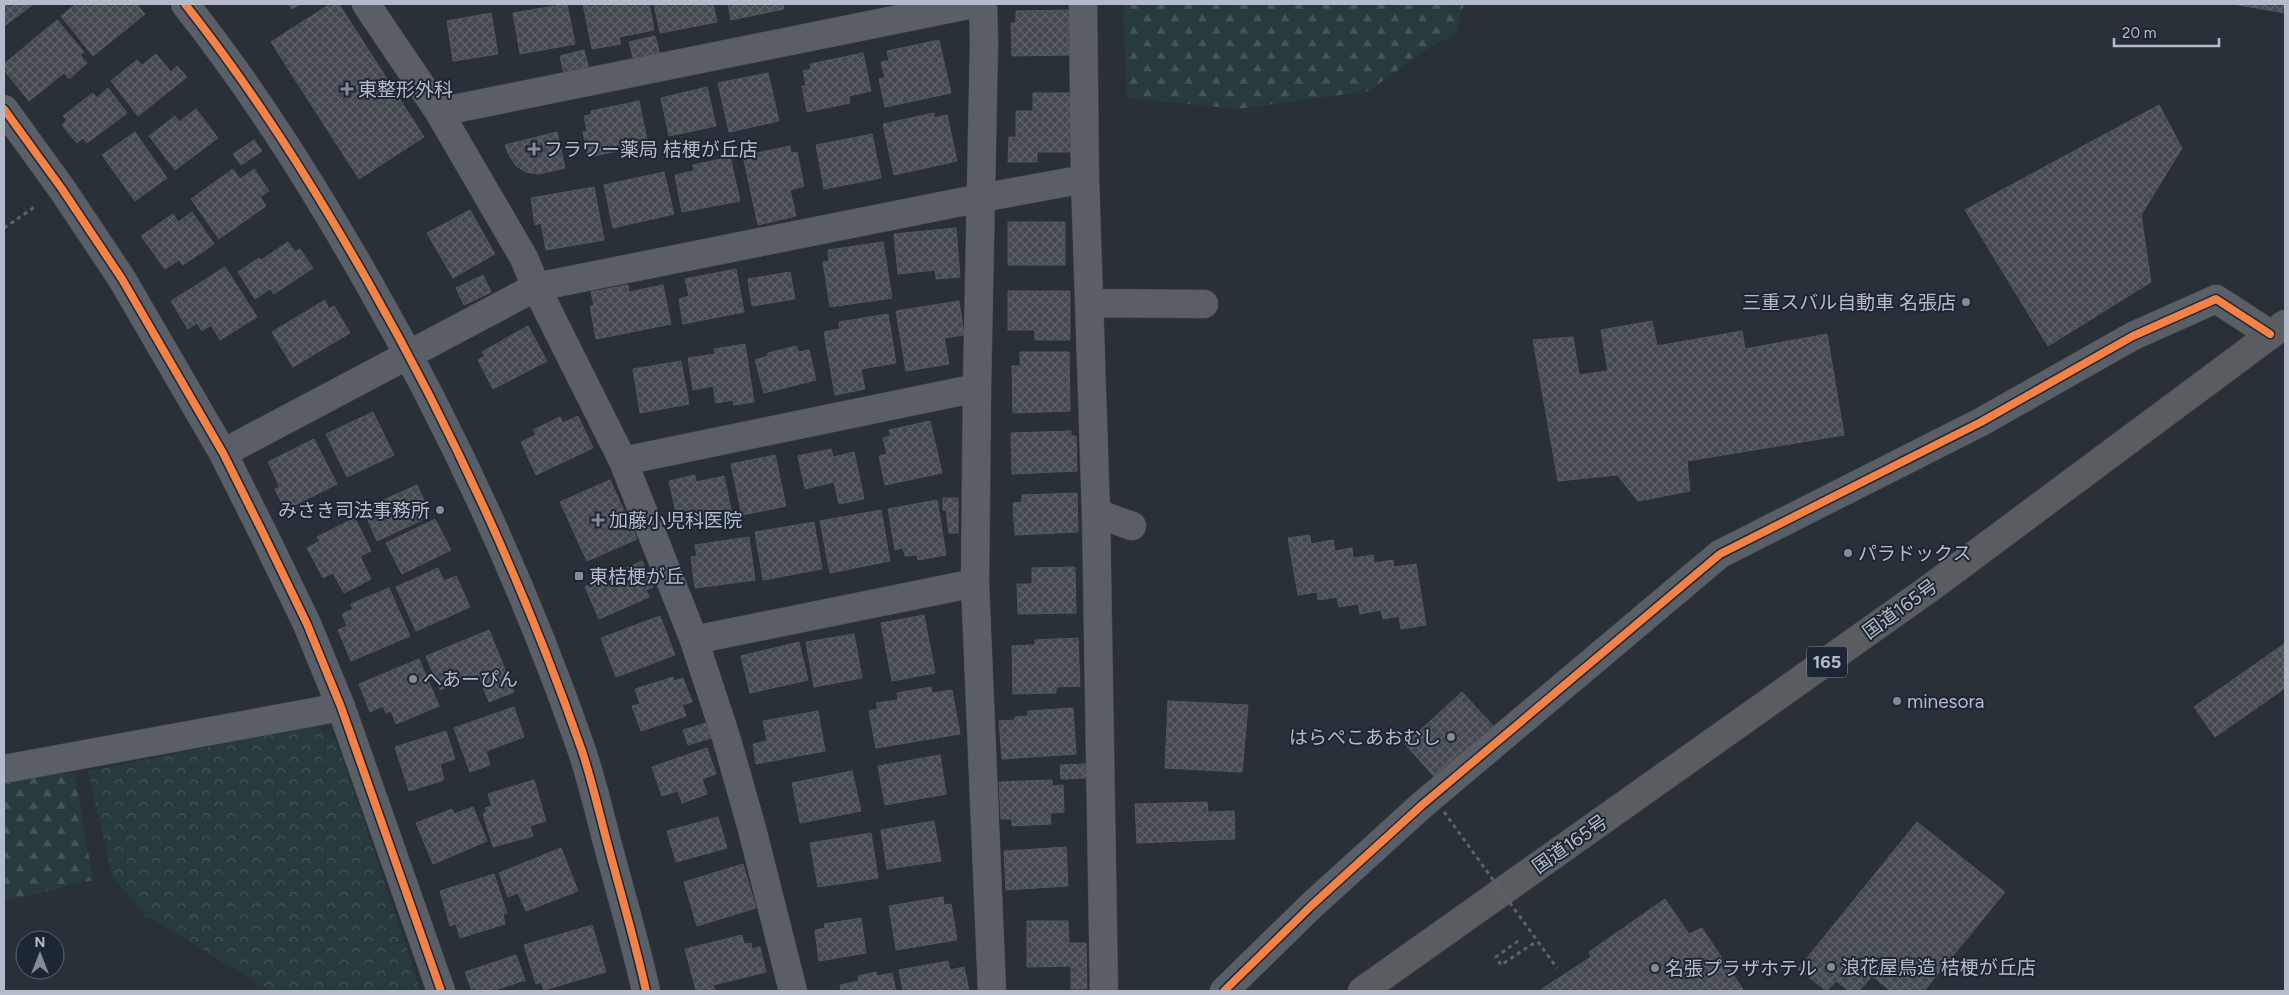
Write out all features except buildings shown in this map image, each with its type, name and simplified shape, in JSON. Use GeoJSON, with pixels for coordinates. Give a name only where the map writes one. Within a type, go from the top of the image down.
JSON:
{"type":"FeatureCollection","features":[{"type":"Feature","properties":{"kind":"highway","name":"国道165号"},"geometry":{"type":"LineString","coordinates":[[1362,991],[1930,588],[2278,329]]}},
{"type":"Feature","properties":{"kind":"street"},"geometry":{"type":"LineString","coordinates":[[185,4],[228,58],[292,154],[334,222],[409,353],[477,490],[511,563],[583,754],[646,991]]}},
{"type":"Feature","properties":{"kind":"street"},"geometry":{"type":"LineString","coordinates":[[366,4],[438,112],[524,258],[536,288],[623,461],[694,640],[726,737],[752,829],[793,991]]}},
{"type":"Feature","properties":{"kind":"street"},"geometry":{"type":"LineString","coordinates":[[438,112],[973,4]]}},
{"type":"Feature","properties":{"kind":"street"},"geometry":{"type":"LineString","coordinates":[[983,4],[984,42],[975,583],[992,991]]}},
{"type":"Feature","properties":{"kind":"street"},"geometry":{"type":"LineString","coordinates":[[1083,4],[1085,179],[1096,513],[1104,991]]}},
{"type":"Feature","properties":{"kind":"street"},"geometry":{"type":"LineString","coordinates":[[4,109],[62,188],[122,279],[223,453],[307,624],[341,707],[441,991]]}},
{"type":"Feature","properties":{"kind":"street"},"geometry":{"type":"LineString","coordinates":[[223,453],[409,353],[536,288],[981,198],[1085,179]]}},
{"type":"Feature","properties":{"kind":"street"},"geometry":{"type":"LineString","coordinates":[[1224,991],[1311,906],[1422,805],[1720,554],[1981,422],[2133,336],[2216,299],[2278,329]]}},
{"type":"Feature","properties":{"kind":"street"},"geometry":{"type":"LineString","coordinates":[[1089,303],[1204,304]]}},
{"type":"Feature","properties":{"kind":"street"},"geometry":{"type":"LineString","coordinates":[[623,461],[977,388]]}},
{"type":"Feature","properties":{"kind":"street"},"geometry":{"type":"LineString","coordinates":[[1096,513],[1132,526]]}},
{"type":"Feature","properties":{"kind":"street"},"geometry":{"type":"LineString","coordinates":[[694,640],[975,583]]}},
{"type":"Feature","properties":{"kind":"street"},"geometry":{"type":"LineString","coordinates":[[4,769],[341,707]]}},
{"type":"Feature","properties":{"kind":"path"},"geometry":{"type":"LineString","coordinates":[[4,228],[22,215]]}},
{"type":"Feature","properties":{"kind":"path"},"geometry":{"type":"LineString","coordinates":[[1444,812],[1557,968]]}},
{"type":"Feature","properties":{"kind":"path"},"geometry":{"type":"LineString","coordinates":[[1518,941],[1496,957],[1501,966],[1537,941]]}},
{"type":"Feature","properties":{"kind":"green space"},"geometry":{"type":"Polygon","coordinates":[[[1123,4],[1464,4],[1455,34],[1422,52],[1369,91],[1236,109],[1127,98],[1123,4]]]}},
{"type":"Feature","properties":{"kind":"green space"},"geometry":{"type":"Polygon","coordinates":[[[315,726],[336,739],[421,991],[272,991],[145,915],[112,875],[88,771],[315,726]]]}},
{"type":"Feature","properties":{"kind":"green space"},"geometry":{"type":"Polygon","coordinates":[[[74,772],[93,880],[4,901],[4,782],[74,772]]]}},
{"type":"Feature","properties":{"kind":"cycle path"},"geometry":{"type":"LineString","coordinates":[[185,4],[235,70],[303,173],[399,337],[458,452],[512,570],[582,751],[646,991]]}},
{"type":"Feature","properties":{"kind":"cycle path"},"geometry":{"type":"LineString","coordinates":[[4,109],[62,189],[122,279],[223,453],[264,535],[307,624],[341,707],[441,991]]}},
{"type":"Feature","properties":{"kind":"cycle path"},"geometry":{"type":"LineString","coordinates":[[1224,991],[1311,906],[1422,805],[1720,554],[1981,422],[2133,336],[2216,299],[2270,334]]}},
{"type":"Feature","properties":{"kind":"place","name":"東整形外科"},"geometry":{"type":"Point","coordinates":[347,89]}},
{"type":"Feature","properties":{"kind":"place","name":"フラワー薬局 桔梗が丘店"},"geometry":{"type":"Point","coordinates":[534,149]}},
{"type":"Feature","properties":{"kind":"place","name":"三重スバル自動車 名張店"},"geometry":{"type":"Point","coordinates":[1966,302]}},
{"type":"Feature","properties":{"kind":"place","name":"みさき司法事務所"},"geometry":{"type":"Point","coordinates":[440,510]}},
{"type":"Feature","properties":{"kind":"place","name":"加藤小児科医院"},"geometry":{"type":"Point","coordinates":[598,520]}},
{"type":"Feature","properties":{"kind":"place","name":"パラドックス"},"geometry":{"type":"Point","coordinates":[1848,553]}},
{"type":"Feature","properties":{"kind":"place","name":"東桔梗が丘"},"geometry":{"type":"Point","coordinates":[579,576]}},
{"type":"Feature","properties":{"kind":"place","name":"へあーぴん"},"geometry":{"type":"Point","coordinates":[413,679]}},
{"type":"Feature","properties":{"kind":"place","name":"minesora"},"geometry":{"type":"Point","coordinates":[1897,701]}},
{"type":"Feature","properties":{"kind":"place","name":"はらぺこあおむし"},"geometry":{"type":"Point","coordinates":[1451,737]}},
{"type":"Feature","properties":{"kind":"place","name":"浪花屋鳥造 桔梗が丘店"},"geometry":{"type":"Point","coordinates":[1831,967]}},
{"type":"Feature","properties":{"kind":"place","name":"名張プラザホテル"},"geometry":{"type":"Point","coordinates":[1655,968]}}]}
